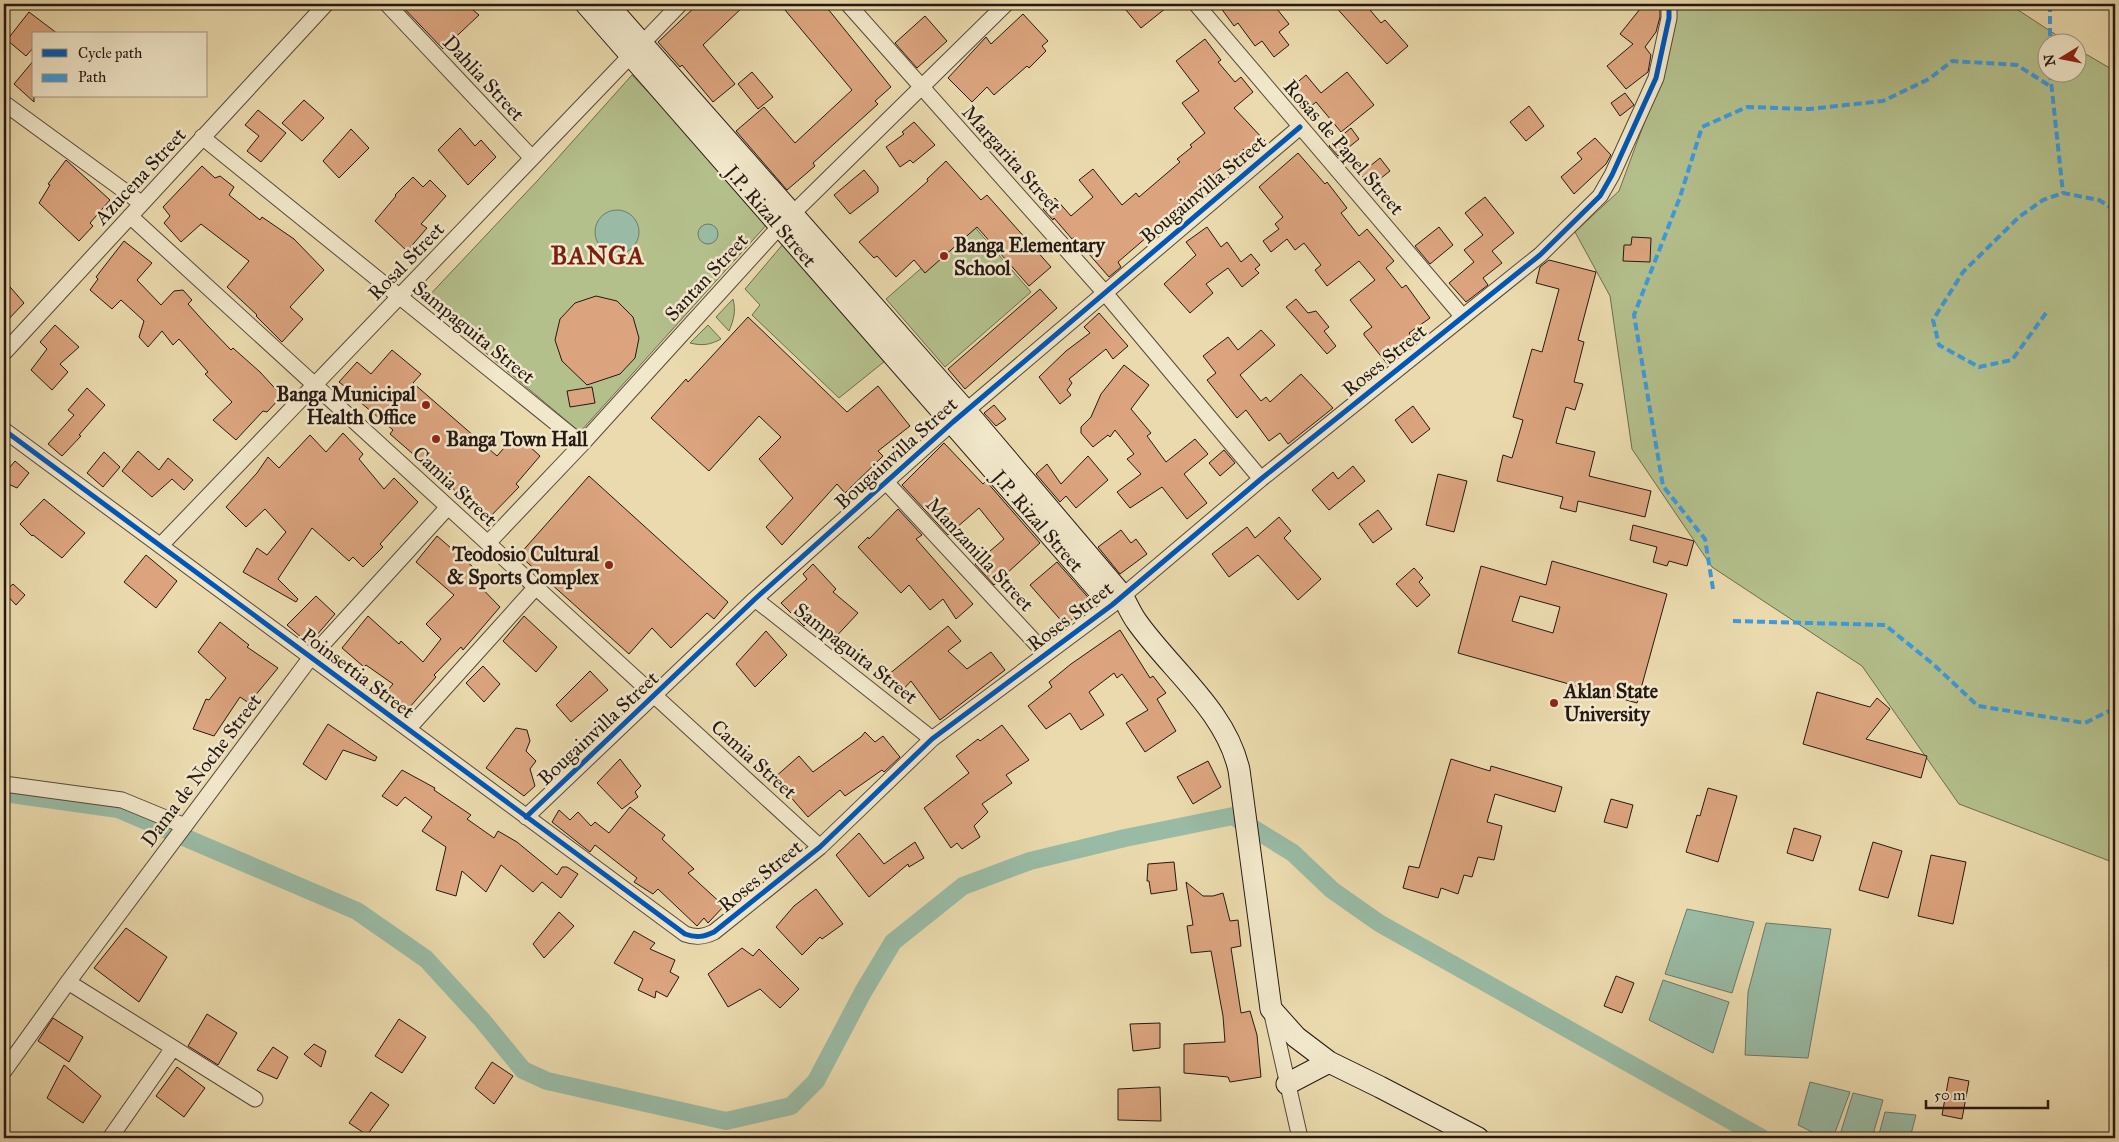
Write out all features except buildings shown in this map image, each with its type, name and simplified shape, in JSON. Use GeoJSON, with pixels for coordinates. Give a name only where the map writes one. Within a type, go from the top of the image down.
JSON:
{"type":"FeatureCollection","features":[{"type":"Feature","properties":{"kind":"main road","name":"J.P. Rizal Street"},"geometry":{"type":"LineString","coordinates":[[586,4],[636,50],[959,417],[1137,622],[1192,688],[1220,726],[1236,755],[1271,1009]]}},
{"type":"Feature","properties":{"kind":"main road","name":"J.P. Rizal Street"},"geometry":{"type":"LineString","coordinates":[[607,4],[636,50]]}},
{"type":"Feature","properties":{"kind":"main road"},"geometry":{"type":"LineString","coordinates":[[1271,1009],[1296,1037],[1329,1062],[1478,1138]]}},
{"type":"Feature","properties":{"kind":"main road"},"geometry":{"type":"LineString","coordinates":[[1287,1084],[1329,1062]]}},
{"type":"Feature","properties":{"kind":"street","name":"Azucena Street"},"geometry":{"type":"LineString","coordinates":[[4,352],[326,4]]}},
{"type":"Feature","properties":{"kind":"street","name":"Dahlia Street"},"geometry":{"type":"LineString","coordinates":[[387,4],[532,158]]}},
{"type":"Feature","properties":{"kind":"street","name":"Rosal Street"},"geometry":{"type":"LineString","coordinates":[[161,545],[680,4]]}},
{"type":"Feature","properties":{"kind":"street","name":"Margarita Street"},"geometry":{"type":"LineString","coordinates":[[848,4],[1105,293],[1261,479]]}},
{"type":"Feature","properties":{"kind":"street","name":"Santan Street"},"geometry":{"type":"LineString","coordinates":[[488,543],[582,444],[786,220],[1006,4]]}},
{"type":"Feature","properties":{"kind":"street","name":"Rosas de Papel Street"},"geometry":{"type":"LineString","coordinates":[[1196,4],[1463,316]]}},
{"type":"Feature","properties":{"kind":"street","name":"Roses Street"},"geometry":{"type":"LineString","coordinates":[[697,937],[714,932],[820,847],[932,738],[1117,600],[1261,479],[1540,255],[1600,196],[1656,78],[1669,18],[1669,4]]}},
{"type":"Feature","properties":{"kind":"street"},"geometry":{"type":"LineString","coordinates":[[4,103],[141,204]]}},
{"type":"Feature","properties":{"kind":"street","name":"Bougainvilla Street"},"geometry":{"type":"LineString","coordinates":[[526,817],[755,599],[886,482],[959,417],[1300,127]]}},
{"type":"Feature","properties":{"kind":"street","name":"Sampaguita Street"},"geometry":{"type":"LineString","coordinates":[[202,137],[582,444]]}},
{"type":"Feature","properties":{"kind":"street","name":"Camia Street"},"geometry":{"type":"LineString","coordinates":[[130,216],[820,847]]}},
{"type":"Feature","properties":{"kind":"street","name":"Poinsettia Street"},"geometry":{"type":"LineString","coordinates":[[4,430],[685,934],[697,937]]}},
{"type":"Feature","properties":{"kind":"street","name":"Manzanilla Street"},"geometry":{"type":"LineString","coordinates":[[886,482],[1045,654]]}},
{"type":"Feature","properties":{"kind":"street","name":"Dama de Noche Street"},"geometry":{"type":"LineString","coordinates":[[4,1071],[68,982],[311,657],[448,507]]}},
{"type":"Feature","properties":{"kind":"street"},"geometry":{"type":"LineString","coordinates":[[408,729],[536,587]]}},
{"type":"Feature","properties":{"kind":"street","name":"Sampaguita Street"},"geometry":{"type":"LineString","coordinates":[[755,599],[932,738]]}},
{"type":"Feature","properties":{"kind":"street"},"geometry":{"type":"LineString","coordinates":[[4,784],[122,800],[184,827]]}},
{"type":"Feature","properties":{"kind":"street"},"geometry":{"type":"LineString","coordinates":[[68,982],[255,1099]]}},
{"type":"Feature","properties":{"kind":"street"},"geometry":{"type":"LineString","coordinates":[[1271,1009],[1300,1138]]}},
{"type":"Feature","properties":{"kind":"street"},"geometry":{"type":"LineString","coordinates":[[110,1138],[173,1048]]}},
{"type":"Feature","properties":{"kind":"shaded area"},"geometry":{"type":"Polygon","coordinates":[[[1675,4],[2015,4],[2015,8],[2052,32],[2036,32],[2036,82],[2086,82],[2086,54],[2115,71],[2115,863],[1959,804],[1862,666],[1712,567],[1632,449],[1610,296],[1575,232],[1619,191],[1656,91],[1675,4]]]}},
{"type":"Feature","properties":{"kind":"shaded area"},"geometry":{"type":"Polygon","coordinates":[[[632,75],[770,221],[580,432],[424,301],[538,180],[632,75]]]}},
{"type":"Feature","properties":{"kind":"shaded area"},"geometry":{"type":"Polygon","coordinates":[[[613,210],[621,210],[633,216],[639,232],[633,248],[621,254],[613,254],[601,248],[595,236],[595,228],[601,216],[613,210]]]}},
{"type":"Feature","properties":{"kind":"shaded area"},"geometry":{"type":"Polygon","coordinates":[[[708,224],[715,227],[718,234],[715,241],[708,244],[701,241],[698,234],[701,227],[708,224]]]}},
{"type":"Feature","properties":{"kind":"shaded area"},"geometry":{"type":"Polygon","coordinates":[[[972,224],[1031,292],[945,367],[886,299],[972,224]]]}},
{"type":"Feature","properties":{"kind":"shaded area"},"geometry":{"type":"Polygon","coordinates":[[[784,243],[885,361],[839,398],[752,315],[760,305],[745,289],[784,243]]]}},
{"type":"Feature","properties":{"kind":"shaded area"},"geometry":{"type":"Polygon","coordinates":[[[733,299],[734,315],[729,331],[716,317],[733,299]]]}},
{"type":"Feature","properties":{"kind":"shaded area"},"geometry":{"type":"Polygon","coordinates":[[[708,325],[721,339],[706,344],[690,343],[708,325]]]}},
{"type":"Feature","properties":{"kind":"shaded area"},"geometry":{"type":"Polygon","coordinates":[[[1687,909],[1754,922],[1732,993],[1665,974],[1687,909]]]}},
{"type":"Feature","properties":{"kind":"shaded area"},"geometry":{"type":"Polygon","coordinates":[[[1766,923],[1831,929],[1808,1058],[1745,1055],[1748,992],[1766,923]]]}},
{"type":"Feature","properties":{"kind":"shaded area"},"geometry":{"type":"Polygon","coordinates":[[[1663,980],[1729,1002],[1713,1053],[1649,1020],[1663,980]]]}},
{"type":"Feature","properties":{"kind":"shaded area"},"geometry":{"type":"Polygon","coordinates":[[[1810,1082],[1850,1092],[1833,1138],[1824,1138],[1798,1125],[1810,1082]]]}},
{"type":"Feature","properties":{"kind":"shaded area"},"geometry":{"type":"Polygon","coordinates":[[[1853,1093],[1883,1100],[1872,1138],[1839,1138],[1853,1093]]]}},
{"type":"Feature","properties":{"kind":"shaded area"},"geometry":{"type":"Polygon","coordinates":[[[1885,1112],[1916,1115],[1910,1138],[1878,1138],[1885,1112]]]}},
{"type":"Feature","properties":{"kind":"waterway"},"geometry":{"type":"LineString","coordinates":[[4,793],[118,809],[357,911],[426,959],[482,1020],[523,1070],[547,1081],[726,1121],[791,1106],[816,1081],[863,992],[893,942],[963,886],[1030,861],[1125,838],[1233,816],[1293,853],[1332,890],[1379,923],[1762,1138]]}},
{"type":"Feature","properties":{"kind":"marked path"},"geometry":{"type":"LineString","coordinates":[[2050,4],[2050,32]]}},
{"type":"Feature","properties":{"kind":"marked path"},"geometry":{"type":"LineString","coordinates":[[1713,589],[1705,539],[1663,486],[1634,315],[1680,197],[1702,127],[1747,107],[1809,109],[1883,101],[1929,79],[1952,61],[2017,65],[2050,86]]}},
{"type":"Feature","properties":{"kind":"marked path"},"geometry":{"type":"LineString","coordinates":[[2051,82],[2063,193]]}},
{"type":"Feature","properties":{"kind":"marked path"},"geometry":{"type":"LineString","coordinates":[[2046,313],[2012,360],[1979,367],[1939,345],[1933,320],[1963,272],[2019,217],[2043,200],[2063,193],[2099,200],[2115,210]]}},
{"type":"Feature","properties":{"kind":"marked path"},"geometry":{"type":"LineString","coordinates":[[1733,621],[1885,625],[1933,664],[1978,706],[2085,723],[2115,708]]}},
{"type":"Feature","properties":{"kind":"cycle path"},"geometry":{"type":"LineString","coordinates":[[4,430],[685,934],[703,936],[714,932],[820,847],[932,739],[1112,605],[1261,479],[1540,255],[1600,196],[1612,175],[1656,78],[1669,18],[1669,4]]}},
{"type":"Feature","properties":{"kind":"cycle path"},"geometry":{"type":"LineString","coordinates":[[526,817],[755,599],[953,422],[1300,127]]}},
{"type":"Feature","properties":{"kind":"place","name":"Banga Elementary School"},"geometry":{"type":"Point","coordinates":[944,256]}},
{"type":"Feature","properties":{"kind":"place","name":"Banga Municipal Health Office"},"geometry":{"type":"Point","coordinates":[426,405]}},
{"type":"Feature","properties":{"kind":"place","name":"Banga Town Hall"},"geometry":{"type":"Point","coordinates":[436,439]}},
{"type":"Feature","properties":{"kind":"place","name":"Teodosio Cultural & Sports Complex"},"geometry":{"type":"Point","coordinates":[609,565]}},
{"type":"Feature","properties":{"kind":"place","name":"Aklan State University"},"geometry":{"type":"Point","coordinates":[1554,703]}},
{"type":"Feature","properties":{"kind":"district","name":"BANGA"},"geometry":{"type":"Point","coordinates":[598,255]}}]}
